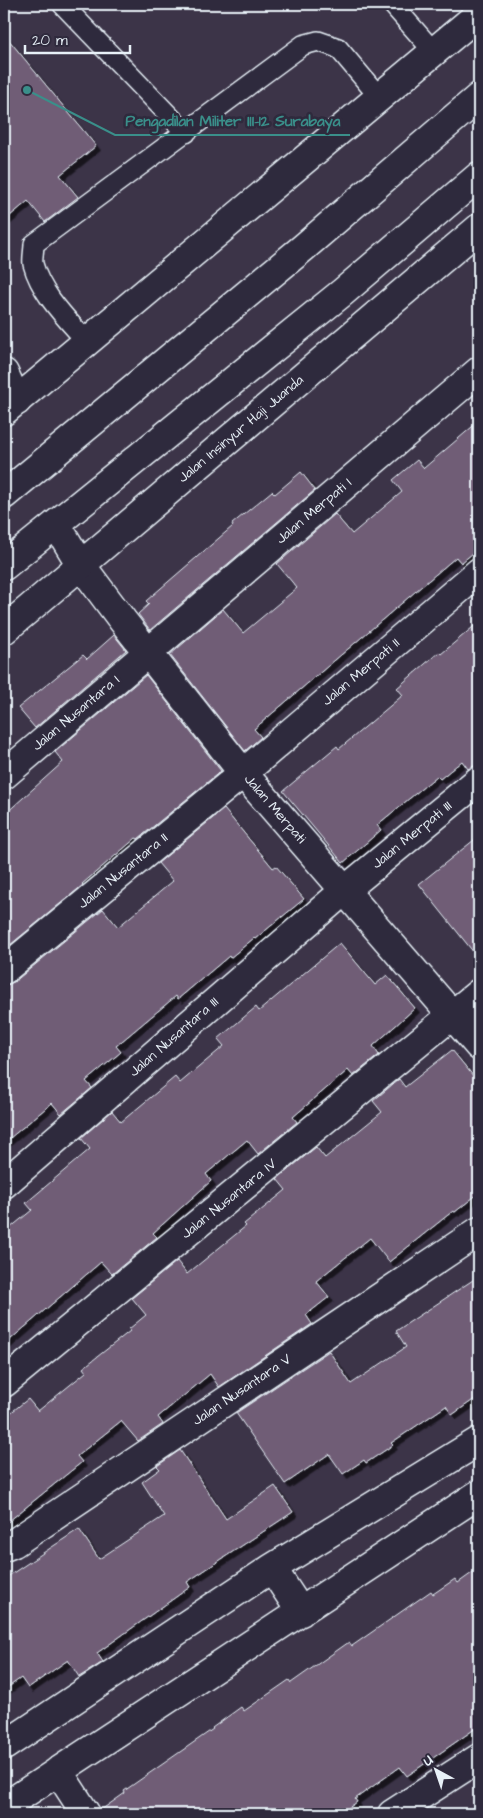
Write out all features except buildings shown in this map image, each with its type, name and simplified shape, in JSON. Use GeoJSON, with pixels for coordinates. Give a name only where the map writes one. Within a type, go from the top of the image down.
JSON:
{"type":"FeatureCollection","features":[{"type":"Feature","properties":{"kind":"main road"},"geometry":{"type":"LineString","coordinates":[[4,373],[10,406],[479,14]]}},
{"type":"Feature","properties":{"kind":"main road"},"geometry":{"type":"LineString","coordinates":[[4,495],[303,248],[479,97]]}},
{"type":"Feature","properties":{"kind":"main road"},"geometry":{"type":"LineString","coordinates":[[4,566],[343,292],[479,176]]}},
{"type":"Feature","properties":{"kind":"main road","name":"Jalan Insinyur Haji Juanda"},"geometry":{"type":"LineString","coordinates":[[4,630],[479,228]]}},
{"type":"Feature","properties":{"kind":"main road","name":"Jalan Merpati I"},"geometry":{"type":"LineString","coordinates":[[149,652],[479,371]]}},
{"type":"Feature","properties":{"kind":"main road","name":"Jalan Merpati"},"geometry":{"type":"LineString","coordinates":[[56,524],[81,565],[123,621],[243,773],[479,1046]]}},
{"type":"Feature","properties":{"kind":"main road","name":"Jalan Merpati II"},"geometry":{"type":"LineString","coordinates":[[243,773],[479,572]]}},
{"type":"Feature","properties":{"kind":"main road","name":"Jalan Nusantara I"},"geometry":{"type":"LineString","coordinates":[[4,775],[149,652]]}},
{"type":"Feature","properties":{"kind":"main road","name":"Jalan Nusantara II"},"geometry":{"type":"LineString","coordinates":[[4,970],[243,773]]}},
{"type":"Feature","properties":{"kind":"main road","name":"Jalan Merpati III"},"geometry":{"type":"LineString","coordinates":[[345,890],[479,780]]}},
{"type":"Feature","properties":{"kind":"main road","name":"Jalan Nusantara III"},"geometry":{"type":"LineString","coordinates":[[4,1184],[345,890]]}},
{"type":"Feature","properties":{"kind":"main road","name":"Jalan Nusantara IV"},"geometry":{"type":"LineString","coordinates":[[4,1382],[479,994]]}},
{"type":"Feature","properties":{"kind":"main road","name":"Jalan Nusantara V"},"geometry":{"type":"LineString","coordinates":[[4,1547],[14,1543],[479,1232]]}},
{"type":"Feature","properties":{"kind":"main road"},"geometry":{"type":"LineString","coordinates":[[4,1746],[272,1568],[479,1441]]}},
{"type":"Feature","properties":{"kind":"main road"},"geometry":{"type":"LineString","coordinates":[[4,1808],[479,1494]]}},
{"type":"Feature","properties":{"kind":"main road"},"geometry":{"type":"LineString","coordinates":[[272,1568],[301,1612]]}},
{"type":"Feature","properties":{"kind":"main road"},"geometry":{"type":"LineString","coordinates":[[392,1814],[479,1758]]}},
{"type":"Feature","properties":{"kind":"main road"},"geometry":{"type":"LineString","coordinates":[[58,1771],[86,1814]]}},
{"type":"Feature","properties":{"kind":"lane"},"geometry":{"type":"LineString","coordinates":[[62,4],[186,133]]}},
{"type":"Feature","properties":{"kind":"lane"},"geometry":{"type":"LineString","coordinates":[[392,4],[434,52]]}},
{"type":"Feature","properties":{"kind":"lane"},"geometry":{"type":"LineString","coordinates":[[87,342],[59,309],[40,282],[33,262],[34,244],[302,45],[318,42],[338,48],[380,98]]}},
{"type":"Feature","properties":{"kind":"place","name":"Pengadilan Militer III-12 Surabaya"},"geometry":{"type":"Point","coordinates":[27,90]}}]}
